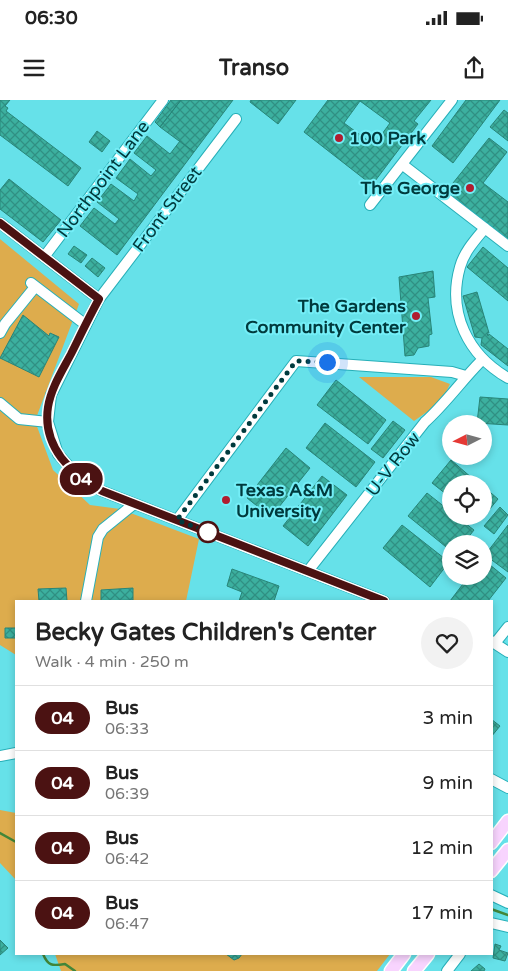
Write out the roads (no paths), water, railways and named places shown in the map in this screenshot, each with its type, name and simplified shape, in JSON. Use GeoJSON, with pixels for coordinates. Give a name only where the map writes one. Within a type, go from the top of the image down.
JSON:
{"type":"FeatureCollection","features":[{"type":"Feature","properties":{"kind":"main road"},"geometry":{"type":"LineString","coordinates":[[493,840],[508,821]]}},
{"type":"Feature","properties":{"kind":"main road"},"geometry":{"type":"LineString","coordinates":[[493,869],[508,850]]}},
{"type":"Feature","properties":{"kind":"main road"},"geometry":{"type":"LineString","coordinates":[[391,971],[403,955]]}},
{"type":"Feature","properties":{"kind":"main road"},"geometry":{"type":"LineString","coordinates":[[414,971],[427,955]]}},
{"type":"Feature","properties":{"kind":"street","name":"Northpoint Lane"},"geometry":{"type":"LineString","coordinates":[[44,257],[163,100]]}},
{"type":"Feature","properties":{"kind":"street"},"geometry":{"type":"LineString","coordinates":[[370,206],[452,100]]}},
{"type":"Feature","properties":{"kind":"street","name":"Front Street"},"geometry":{"type":"LineString","coordinates":[[48,422],[48,407],[55,386],[99,299],[236,119]]}},
{"type":"Feature","properties":{"kind":"street"},"geometry":{"type":"LineString","coordinates":[[403,165],[508,246]]}},
{"type":"Feature","properties":{"kind":"street"},"geometry":{"type":"LineString","coordinates":[[0,223],[99,299]]}},
{"type":"Feature","properties":{"kind":"street"},"geometry":{"type":"LineString","coordinates":[[485,228],[471,246],[460,266],[456,300],[462,329],[471,346],[482,360],[508,378]]}},
{"type":"Feature","properties":{"kind":"street"},"geometry":{"type":"LineString","coordinates":[[0,333],[33,285],[86,325]]}},
{"type":"Feature","properties":{"kind":"street","name":"U-V Row"},"geometry":{"type":"LineString","coordinates":[[308,572],[425,422],[447,401],[466,376],[482,360]]}},
{"type":"Feature","properties":{"kind":"street"},"geometry":{"type":"LineString","coordinates":[[177,520],[296,361],[452,372],[466,376]]}},
{"type":"Feature","properties":{"kind":"street"},"geometry":{"type":"LineString","coordinates":[[0,403],[19,419],[48,422],[58,454],[72,472],[89,484],[134,504],[381,600]]}},
{"type":"Feature","properties":{"kind":"street"},"geometry":{"type":"LineString","coordinates":[[86,600],[98,537],[103,529],[134,504]]}},
{"type":"Feature","properties":{"kind":"street"},"geometry":{"type":"LineString","coordinates":[[508,627],[494,641],[508,652]]}},
{"type":"Feature","properties":{"kind":"street"},"geometry":{"type":"LineString","coordinates":[[0,756],[15,753]]}},
{"type":"Feature","properties":{"kind":"street"},"geometry":{"type":"LineString","coordinates":[[493,780],[508,788]]}},
{"type":"Feature","properties":{"kind":"street"},"geometry":{"type":"LineString","coordinates":[[493,896],[508,903]]}},
{"type":"Feature","properties":{"kind":"street"},"geometry":{"type":"LineString","coordinates":[[493,923],[508,927]]}},
{"type":"Feature","properties":{"kind":"street"},"geometry":{"type":"LineString","coordinates":[[447,971],[459,955]]}},
{"type":"Feature","properties":{"kind":"waterway"},"geometry":{"type":"LineString","coordinates":[[0,833],[15,841]]}},
{"type":"Feature","properties":{"kind":"waterway"},"geometry":{"type":"LineString","coordinates":[[493,910],[508,915]]}},
{"type":"Feature","properties":{"kind":"waterway"},"geometry":{"type":"LineString","coordinates":[[44,955],[49,963],[65,964],[75,971]]}},
{"type":"Feature","properties":{"kind":"place","name":"100 Park"},"geometry":{"type":"Point","coordinates":[339,138]}},
{"type":"Feature","properties":{"kind":"place","name":"The George"},"geometry":{"type":"Point","coordinates":[470,188]}},
{"type":"Feature","properties":{"kind":"place","name":"The Gardens Community Center"},"geometry":{"type":"Point","coordinates":[416,316]}},
{"type":"Feature","properties":{"kind":"place","name":"Texas A&M University"},"geometry":{"type":"Point","coordinates":[226,500]}}]}
